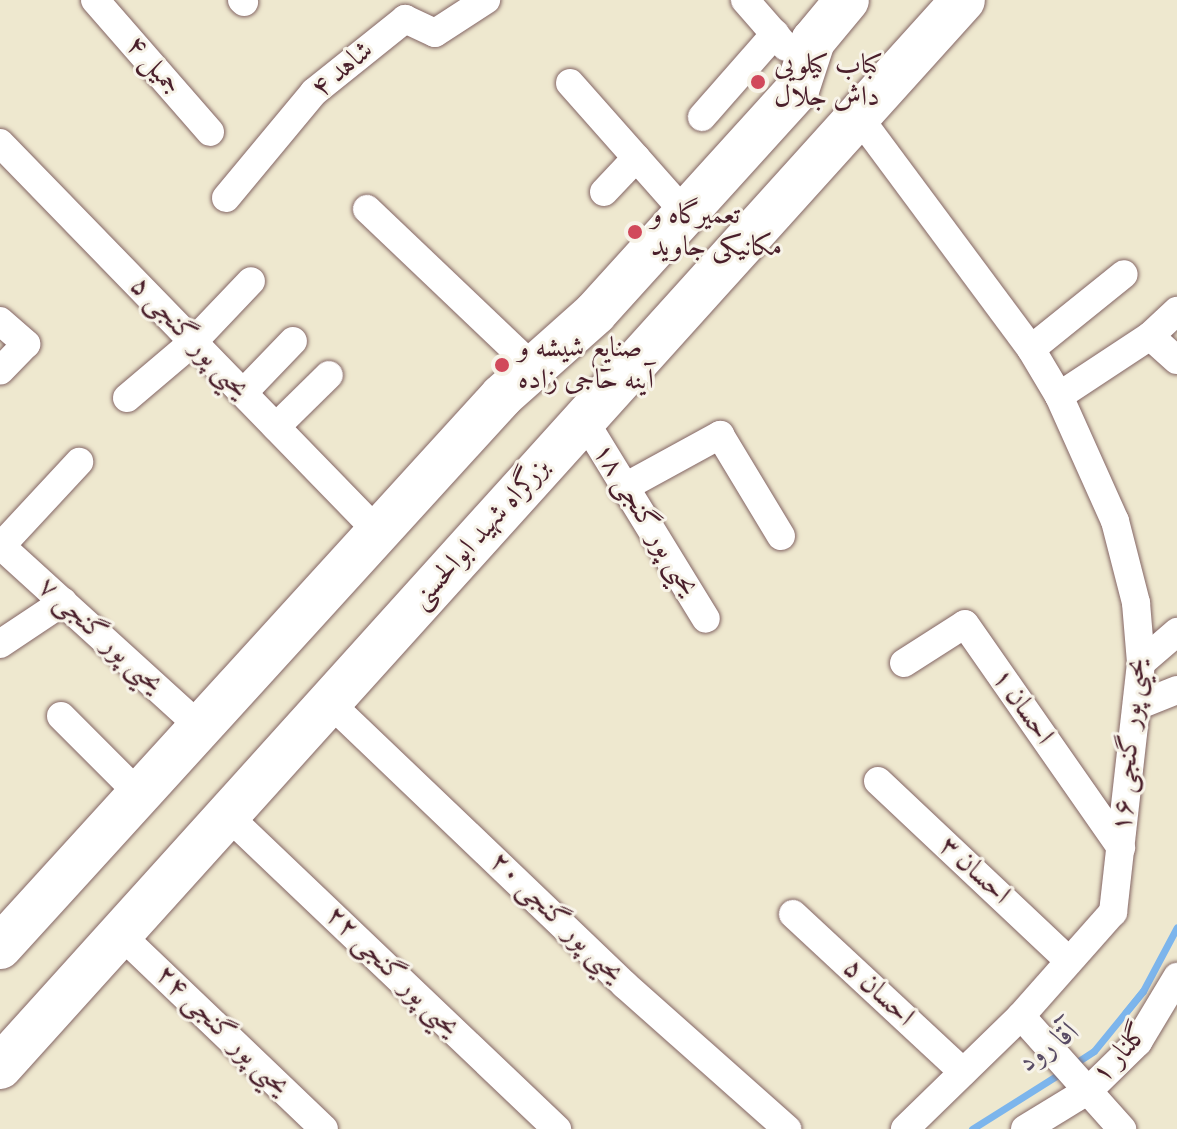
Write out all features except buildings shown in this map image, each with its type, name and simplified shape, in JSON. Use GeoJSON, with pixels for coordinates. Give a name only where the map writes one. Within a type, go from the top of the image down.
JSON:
{"type":"FeatureCollection","features":[{"type":"Feature","properties":{"kind":"main road"},"geometry":{"type":"LineString","coordinates":[[7,926],[139,794],[533,367],[607,300],[797,90],[813,41],[847,0]]}},
{"type":"Feature","properties":{"kind":"main road","name":"بزرگراه شهید ابوالحسنی"},"geometry":{"type":"LineString","coordinates":[[0,1067],[963,0]]}},
{"type":"Feature","properties":{"kind":"main road"},"geometry":{"type":"LineString","coordinates":[[607,300],[652,344]]}},
{"type":"Feature","properties":{"kind":"street","name":"جمیل ۴"},"geometry":{"type":"LineString","coordinates":[[95,0],[210,132]]}},
{"type":"Feature","properties":{"kind":"street","name":"شاهد ۴"},"geometry":{"type":"LineString","coordinates":[[226,198],[314,92],[405,19],[435,33],[486,0]]}},
{"type":"Feature","properties":{"kind":"street"},"geometry":{"type":"LineString","coordinates":[[745,0],[807,67]]}},
{"type":"Feature","properties":{"kind":"street"},"geometry":{"type":"LineString","coordinates":[[702,117],[775,34]]}},
{"type":"Feature","properties":{"kind":"street"},"geometry":{"type":"LineString","coordinates":[[570,83],[685,213]]}},
{"type":"Feature","properties":{"kind":"street","name":"یحیی پور گنجی ۱۶"},"geometry":{"type":"LineString","coordinates":[[858,116],[1031,349],[1059,396],[1115,521],[1136,603],[1141,663],[1113,912],[1021,1016],[905,1129]]}},
{"type":"Feature","properties":{"kind":"street","name":"یحیی پور گنجی ۵"},"geometry":{"type":"LineString","coordinates":[[0,143],[378,532]]}},
{"type":"Feature","properties":{"kind":"street"},"geometry":{"type":"LineString","coordinates":[[604,192],[636,158]]}},
{"type":"Feature","properties":{"kind":"street"},"geometry":{"type":"LineString","coordinates":[[367,209],[533,367]]}},
{"type":"Feature","properties":{"kind":"street"},"geometry":{"type":"LineString","coordinates":[[1031,349],[1124,274]]}},
{"type":"Feature","properties":{"kind":"street"},"geometry":{"type":"LineString","coordinates":[[127,398],[193,342],[251,281]]}},
{"type":"Feature","properties":{"kind":"street"},"geometry":{"type":"LineString","coordinates":[[1059,396],[1150,336],[1177,311]]}},
{"type":"Feature","properties":{"kind":"street"},"geometry":{"type":"LineString","coordinates":[[0,321],[26,344],[0,371]]}},
{"type":"Feature","properties":{"kind":"street"},"geometry":{"type":"LineString","coordinates":[[1150,336],[1177,360]]}},
{"type":"Feature","properties":{"kind":"street"},"geometry":{"type":"LineString","coordinates":[[243,393],[293,341]]}},
{"type":"Feature","properties":{"kind":"street"},"geometry":{"type":"LineString","coordinates":[[276,427],[329,375]]}},
{"type":"Feature","properties":{"kind":"street","name":"یحیی پور گنجی ۱۸"},"geometry":{"type":"LineString","coordinates":[[584,420],[706,619]]}},
{"type":"Feature","properties":{"kind":"street"},"geometry":{"type":"LineString","coordinates":[[623,488],[720,435],[781,536]]}},
{"type":"Feature","properties":{"kind":"street"},"geometry":{"type":"LineString","coordinates":[[1,545],[79,462]]}},
{"type":"Feature","properties":{"kind":"street","name":"یحیی پور گنجی ۷"},"geometry":{"type":"LineString","coordinates":[[1,545],[200,727]]}},
{"type":"Feature","properties":{"kind":"street"},"geometry":{"type":"LineString","coordinates":[[0,644],[63,602]]}},
{"type":"Feature","properties":{"kind":"street","name":"احسان ۱"},"geometry":{"type":"LineString","coordinates":[[904,663],[965,624],[1121,848]]}},
{"type":"Feature","properties":{"kind":"street"},"geometry":{"type":"LineString","coordinates":[[1141,663],[1177,632]]}},
{"type":"Feature","properties":{"kind":"street"},"geometry":{"type":"LineString","coordinates":[[1137,706],[1177,690]]}},
{"type":"Feature","properties":{"kind":"street","name":"یحیی پور گنجی ۲۰"},"geometry":{"type":"LineString","coordinates":[[329,702],[625,985],[787,1129]]}},
{"type":"Feature","properties":{"kind":"street"},"geometry":{"type":"LineString","coordinates":[[61,716],[139,794]]}},
{"type":"Feature","properties":{"kind":"street","name":"احسان ۳"},"geometry":{"type":"LineString","coordinates":[[878,781],[1069,961]]}},
{"type":"Feature","properties":{"kind":"street","name":"یحیی پور گنجی ۲۲"},"geometry":{"type":"LineString","coordinates":[[227,815],[557,1129]]}},
{"type":"Feature","properties":{"kind":"street","name":"احسان ۵"},"geometry":{"type":"LineString","coordinates":[[793,914],[963,1072]]}},
{"type":"Feature","properties":{"kind":"street","name":"یحیی پور گنجی ۲۴"},"geometry":{"type":"LineString","coordinates":[[120,934],[324,1129]]}},
{"type":"Feature","properties":{"kind":"street","name":"گلنار ۱"},"geometry":{"type":"LineString","coordinates":[[1025,1129],[1089,1090],[1138,1042],[1177,977]]}},
{"type":"Feature","properties":{"kind":"street"},"geometry":{"type":"LineString","coordinates":[[1021,1016],[1122,1129]]}},
{"type":"Feature","properties":{"kind":"waterway","name":"آقا رود"},"geometry":{"type":"LineString","coordinates":[[1143,991],[1177,927]]}},
{"type":"Feature","properties":{"kind":"waterway","name":"آقا رود"},"geometry":{"type":"LineString","coordinates":[[1071,1066],[1094,1051],[1143,991],[1125,1013]]}},
{"type":"Feature","properties":{"kind":"waterway","name":"آقا رود"},"geometry":{"type":"LineString","coordinates":[[972,1129],[1061,1073]]}},
{"type":"Feature","properties":{"kind":"place","name":"کباب کیلویی داش جلال"},"geometry":{"type":"Point","coordinates":[758,82]}},
{"type":"Feature","properties":{"kind":"place","name":"تعمیرگاه و مکانیکی جاوید"},"geometry":{"type":"Point","coordinates":[635,232]}},
{"type":"Feature","properties":{"kind":"place","name":"صنایع شیشه و آینه حاجی زاده"},"geometry":{"type":"Point","coordinates":[502,365]}}]}
